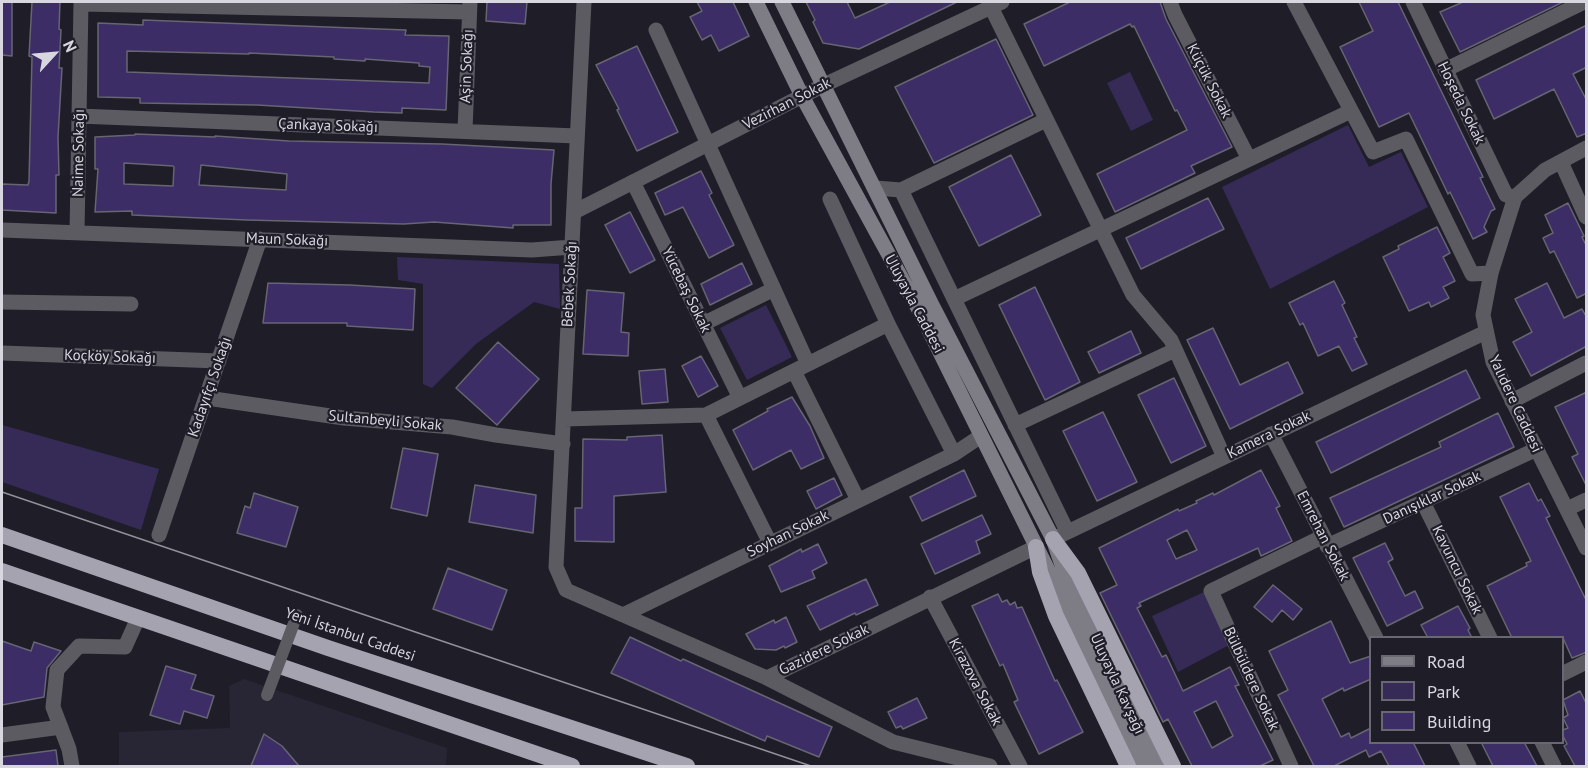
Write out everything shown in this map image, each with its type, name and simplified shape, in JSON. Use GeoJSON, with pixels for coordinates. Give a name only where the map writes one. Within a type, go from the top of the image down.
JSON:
{"type":"FeatureCollection","features":[{"type":"Feature","properties":{"kind":"highway","name":"Yeni İstanbul Caddesi"},"geometry":{"type":"LineString","coordinates":[[2,535],[328,648],[687,766]]}},
{"type":"Feature","properties":{"kind":"highway"},"geometry":{"type":"LineString","coordinates":[[1060,535],[1173,766]]}},
{"type":"Feature","properties":{"kind":"highway"},"geometry":{"type":"LineString","coordinates":[[1036,547],[1040,572],[1056,616],[1128,766]]}},
{"type":"Feature","properties":{"kind":"highway"},"geometry":{"type":"LineString","coordinates":[[2,571],[572,766]]}},
{"type":"Feature","properties":{"kind":"main road","name":"Uluyayla Caddesi"},"geometry":{"type":"LineString","coordinates":[[756,2],[802,96],[919,310],[1036,547],[1072,606]]}},
{"type":"Feature","properties":{"kind":"main road","name":"Uluyayla Caddesi"},"geometry":{"type":"LineString","coordinates":[[782,2],[936,313],[1060,535],[1072,606]]}},
{"type":"Feature","properties":{"kind":"main road","name":"Uluyayla Kavşağı"},"geometry":{"type":"LineString","coordinates":[[1072,606],[1140,766]]}},
{"type":"Feature","properties":{"kind":"main road","name":"Uluyayla Kavşağı"},"geometry":{"type":"LineString","coordinates":[[1072,606],[1156,766]]}},
{"type":"Feature","properties":{"kind":"street","name":"Bebek Sokağı"},"geometry":{"type":"LineString","coordinates":[[556,567],[584,2]]}},
{"type":"Feature","properties":{"kind":"street","name":"Küçük Sokak"},"geometry":{"type":"LineString","coordinates":[[1170,2],[1249,159]]}},
{"type":"Feature","properties":{"kind":"street"},"geometry":{"type":"LineString","coordinates":[[1294,2],[1372,152],[1406,139],[1472,274],[1491,273]]}},
{"type":"Feature","properties":{"kind":"street","name":"Hoşeda Sokak"},"geometry":{"type":"LineString","coordinates":[[1413,2],[1506,195],[1515,197]]}},
{"type":"Feature","properties":{"kind":"street"},"geometry":{"type":"LineString","coordinates":[[1445,70],[1584,2]]}},
{"type":"Feature","properties":{"kind":"street"},"geometry":{"type":"LineString","coordinates":[[81,3],[469,7]]}},
{"type":"Feature","properties":{"kind":"street","name":"Naime Sokağı"},"geometry":{"type":"LineString","coordinates":[[77,233],[81,3]]}},
{"type":"Feature","properties":{"kind":"street","name":"Vezirhan Sokak"},"geometry":{"type":"LineString","coordinates":[[574,212],[824,85],[997,4]]}},
{"type":"Feature","properties":{"kind":"street"},"geometry":{"type":"LineString","coordinates":[[997,4],[1046,120],[1133,294],[1171,340],[1224,457]]}},
{"type":"Feature","properties":{"kind":"street","name":"Aşin Sokağı"},"geometry":{"type":"LineString","coordinates":[[465,131],[469,7]]}},
{"type":"Feature","properties":{"kind":"street"},"geometry":{"type":"LineString","coordinates":[[656,30],[774,289],[801,367],[858,500]]}},
{"type":"Feature","properties":{"kind":"street"},"geometry":{"type":"LineString","coordinates":[[954,298],[1351,111]]}},
{"type":"Feature","properties":{"kind":"street","name":"Çankaya Sokağı"},"geometry":{"type":"LineString","coordinates":[[79,116],[577,135]]}},
{"type":"Feature","properties":{"kind":"street"},"geometry":{"type":"LineString","coordinates":[[874,188],[901,190],[1046,120]]}},
{"type":"Feature","properties":{"kind":"street"},"geometry":{"type":"LineString","coordinates":[[1515,197],[1545,170],[1587,148]]}},
{"type":"Feature","properties":{"kind":"street"},"geometry":{"type":"LineString","coordinates":[[1561,162],[1587,217]]}},
{"type":"Feature","properties":{"kind":"street","name":"Yücebaş Sokak"},"geometry":{"type":"LineString","coordinates":[[633,182],[740,398]]}},
{"type":"Feature","properties":{"kind":"street"},"geometry":{"type":"LineString","coordinates":[[901,190],[1015,425],[1060,535]]}},
{"type":"Feature","properties":{"kind":"street","name":"Yalıdere Caddesi"},"geometry":{"type":"LineString","coordinates":[[1515,197],[1491,273],[1483,315],[1492,362],[1587,549]]}},
{"type":"Feature","properties":{"kind":"street"},"geometry":{"type":"LineString","coordinates":[[830,199],[888,324],[954,454]]}},
{"type":"Feature","properties":{"kind":"street","name":"Maun Sokağı"},"geometry":{"type":"LineString","coordinates":[[2,231],[532,250],[572,247]]}},
{"type":"Feature","properties":{"kind":"street","name":"Kadayıfçı Sokağı"},"geometry":{"type":"LineString","coordinates":[[159,535],[260,239]]}},
{"type":"Feature","properties":{"kind":"street"},"geometry":{"type":"LineString","coordinates":[[703,324],[774,289]]}},
{"type":"Feature","properties":{"kind":"street"},"geometry":{"type":"LineString","coordinates":[[2,302],[131,303]]}},
{"type":"Feature","properties":{"kind":"street"},"geometry":{"type":"LineString","coordinates":[[564,419],[706,415],[888,324]]}},
{"type":"Feature","properties":{"kind":"street","name":"Kamera Sokak"},"geometry":{"type":"LineString","coordinates":[[1060,535],[1486,332]]}},
{"type":"Feature","properties":{"kind":"street"},"geometry":{"type":"LineString","coordinates":[[1015,425],[1175,350]]}},
{"type":"Feature","properties":{"kind":"street","name":"Koçköy Sokağı"},"geometry":{"type":"LineString","coordinates":[[2,353],[219,361]]}},
{"type":"Feature","properties":{"kind":"street"},"geometry":{"type":"LineString","coordinates":[[1512,401],[1587,363]]}},
{"type":"Feature","properties":{"kind":"street","name":"Sultanbeyli Sokak"},"geometry":{"type":"LineString","coordinates":[[207,398],[344,418],[452,427],[562,444]]}},
{"type":"Feature","properties":{"kind":"street"},"geometry":{"type":"LineString","coordinates":[[706,415],[770,543]]}},
{"type":"Feature","properties":{"kind":"street","name":"Emrehan Sokak"},"geometry":{"type":"LineString","coordinates":[[1271,434],[1375,636]]}},
{"type":"Feature","properties":{"kind":"street","name":"Soyhan Sokak"},"geometry":{"type":"LineString","coordinates":[[623,615],[954,454],[981,436]]}},
{"type":"Feature","properties":{"kind":"street","name":"Danışıklar Sokak"},"geometry":{"type":"LineString","coordinates":[[1211,591],[1423,502],[1537,449]]}},
{"type":"Feature","properties":{"kind":"street"},"geometry":{"type":"LineString","coordinates":[[1567,509],[1587,500]]}},
{"type":"Feature","properties":{"kind":"street","name":"Kavuncu Sokak"},"geometry":{"type":"LineString","coordinates":[[1423,502],[1489,636]]}},
{"type":"Feature","properties":{"kind":"street","name":"Gazidere Sokak"},"geometry":{"type":"LineString","coordinates":[[556,567],[566,590],[766,678],[1036,547]]}},
{"type":"Feature","properties":{"kind":"street","name":"Bülbüldere Sokak"},"geometry":{"type":"LineString","coordinates":[[1211,591],[1291,766]]}},
{"type":"Feature","properties":{"kind":"street","name":"Kirazova Sokak"},"geometry":{"type":"LineString","coordinates":[[930,597],[1020,766]]}},
{"type":"Feature","properties":{"kind":"street"},"geometry":{"type":"LineString","coordinates":[[267,695],[297,615]]}},
{"type":"Feature","properties":{"kind":"street"},"geometry":{"type":"LineString","coordinates":[[72,766],[69,749],[53,707],[57,670],[79,646],[125,647],[138,618]]}},
{"type":"Feature","properties":{"kind":"street"},"geometry":{"type":"LineString","coordinates":[[1564,674],[1587,662]]}},
{"type":"Feature","properties":{"kind":"street"},"geometry":{"type":"LineString","coordinates":[[766,678],[893,742],[990,766]]}},
{"type":"Feature","properties":{"kind":"street"},"geometry":{"type":"LineString","coordinates":[[2,735],[60,727]]}},
{"type":"Feature","properties":{"kind":"street"},"geometry":{"type":"LineString","coordinates":[[1458,744],[1469,766]]}},
{"type":"Feature","properties":{"kind":"street"},"geometry":{"type":"LineString","coordinates":[[1543,744],[1554,766]]}},
{"type":"Feature","properties":{"kind":"shaded area"},"geometry":{"type":"Polygon","coordinates":[[[244,679],[447,748],[446,766],[119,766],[119,732],[230,728],[229,686],[244,679]]]}},
{"type":"Feature","properties":{"kind":"green space"},"geometry":{"type":"Polygon","coordinates":[[[1130,72],[1153,120],[1131,131],[1107,83],[1130,72]]]}},
{"type":"Feature","properties":{"kind":"green space"},"geometry":{"type":"Polygon","coordinates":[[[1348,125],[1369,167],[1401,152],[1428,207],[1270,289],[1222,187],[1348,125]]]}},
{"type":"Feature","properties":{"kind":"green space"},"geometry":{"type":"Polygon","coordinates":[[[397,257],[559,264],[560,309],[534,302],[476,344],[432,388],[423,384],[423,284],[398,280],[397,257]]]}},
{"type":"Feature","properties":{"kind":"green space"},"geometry":{"type":"Polygon","coordinates":[[[766,305],[792,357],[747,380],[720,328],[766,305]]]}},
{"type":"Feature","properties":{"kind":"green space"},"geometry":{"type":"Polygon","coordinates":[[[2,425],[159,469],[141,530],[2,482],[2,425]]]}},
{"type":"Feature","properties":{"kind":"green space"},"geometry":{"type":"Polygon","coordinates":[[[1204,592],[1229,645],[1178,672],[1152,616],[1204,592]]]}},
{"type":"Feature","properties":{"kind":"building"},"geometry":{"type":"Polygon","coordinates":[[[2,2],[12,2],[12,56],[2,55],[2,2]]]}},
{"type":"Feature","properties":{"kind":"building"},"geometry":{"type":"Polygon","coordinates":[[[32,2],[60,2],[59,68],[62,68],[56,213],[2,210],[2,184],[28,185],[29,181],[32,57],[29,56],[32,2]]]}},
{"type":"Feature","properties":{"kind":"building"},"geometry":{"type":"Polygon","coordinates":[[[487,2],[527,2],[525,24],[486,21],[487,2]]]}},
{"type":"Feature","properties":{"kind":"building"},"geometry":{"type":"Polygon","coordinates":[[[697,2],[733,2],[749,36],[719,51],[711,35],[702,40],[690,17],[702,11],[697,2]]]}},
{"type":"Feature","properties":{"kind":"building"},"geometry":{"type":"Polygon","coordinates":[[[806,2],[847,2],[855,18],[890,2],[957,2],[859,49],[823,43],[806,2]]]}},
{"type":"Feature","properties":{"kind":"building"},"geometry":{"type":"Polygon","coordinates":[[[1070,2],[1160,2],[1166,19],[1232,147],[1191,166],[1195,173],[1115,212],[1097,174],[1187,130],[1177,110],[1175,111],[1134,26],[1130,24],[1044,66],[1024,24],[1070,2]]]}},
{"type":"Feature","properties":{"kind":"building"},"geometry":{"type":"Polygon","coordinates":[[[1359,2],[1398,2],[1483,177],[1480,178],[1495,209],[1491,211],[1484,227],[1487,232],[1473,239],[1450,192],[1448,194],[1409,113],[1379,127],[1340,47],[1373,31],[1359,2]]]}},
{"type":"Feature","properties":{"kind":"building"},"geometry":{"type":"Polygon","coordinates":[[[1463,2],[1563,2],[1460,52],[1440,12],[1463,2]]]}},
{"type":"Feature","properties":{"kind":"building"},"geometry":{"type":"Polygon","coordinates":[[[143,20],[406,30],[405,35],[449,36],[446,110],[402,108],[402,113],[374,112],[257,105],[140,103],[140,98],[98,97],[98,23],[143,25],[143,20]],[[127,51],[127,72],[429,83],[430,67],[419,66],[419,63],[249,54],[127,51]]]}},
{"type":"Feature","properties":{"kind":"building"},"geometry":{"type":"Polygon","coordinates":[[[1587,25],[1587,67],[1573,74],[1587,101],[1587,133],[1577,137],[1554,89],[1494,119],[1476,80],[1587,25]]]}},
{"type":"Feature","properties":{"kind":"building"},"geometry":{"type":"Polygon","coordinates":[[[996,39],[1033,115],[934,163],[895,87],[996,39]]]}},
{"type":"Feature","properties":{"kind":"building"},"geometry":{"type":"Polygon","coordinates":[[[637,46],[678,132],[637,151],[617,110],[619,109],[596,65],[637,46]]]}},
{"type":"Feature","properties":{"kind":"building"},"geometry":{"type":"Polygon","coordinates":[[[135,135],[442,144],[554,150],[551,225],[513,225],[513,228],[434,222],[404,224],[247,220],[132,215],[132,211],[95,212],[98,169],[95,169],[95,137],[135,135]],[[124,163],[124,184],[173,186],[173,166],[124,163]],[[201,165],[199,185],[286,190],[287,174],[201,165]]]}},
{"type":"Feature","properties":{"kind":"building"},"geometry":{"type":"Polygon","coordinates":[[[1011,155],[1041,215],[979,246],[949,187],[1011,155]]]}},
{"type":"Feature","properties":{"kind":"building"},"geometry":{"type":"Polygon","coordinates":[[[701,171],[712,193],[709,195],[734,245],[709,258],[683,207],[665,215],[655,193],[701,171]]]}},
{"type":"Feature","properties":{"kind":"building"},"geometry":{"type":"Polygon","coordinates":[[[1208,198],[1224,229],[1141,269],[1126,238],[1208,198]]]}},
{"type":"Feature","properties":{"kind":"building"},"geometry":{"type":"Polygon","coordinates":[[[1568,203],[1587,247],[1587,293],[1577,298],[1554,251],[1550,253],[1543,238],[1553,233],[1545,215],[1568,203]]]}},
{"type":"Feature","properties":{"kind":"building"},"geometry":{"type":"Polygon","coordinates":[[[630,212],[655,260],[630,273],[605,225],[630,212]]]}},
{"type":"Feature","properties":{"kind":"building"},"geometry":{"type":"Polygon","coordinates":[[[1437,227],[1450,253],[1443,257],[1455,281],[1443,287],[1449,298],[1431,307],[1429,302],[1409,311],[1383,257],[1399,249],[1398,246],[1437,227]]]}},
{"type":"Feature","properties":{"kind":"building"},"geometry":{"type":"Polygon","coordinates":[[[742,263],[752,284],[710,305],[701,284],[742,263]]]}},
{"type":"Feature","properties":{"kind":"building"},"geometry":{"type":"Polygon","coordinates":[[[1334,281],[1345,303],[1342,305],[1357,337],[1354,338],[1367,364],[1352,371],[1339,346],[1318,356],[1303,323],[1300,325],[1289,303],[1334,281]]]}},
{"type":"Feature","properties":{"kind":"building"},"geometry":{"type":"Polygon","coordinates":[[[268,283],[415,289],[413,330],[347,326],[347,323],[263,323],[268,283]]]}},
{"type":"Feature","properties":{"kind":"building"},"geometry":{"type":"Polygon","coordinates":[[[1547,283],[1564,318],[1582,309],[1587,318],[1587,346],[1531,376],[1513,342],[1532,332],[1515,299],[1547,283]]]}},
{"type":"Feature","properties":{"kind":"building"},"geometry":{"type":"Polygon","coordinates":[[[1035,287],[1080,382],[1045,400],[999,305],[1035,287]]]}},
{"type":"Feature","properties":{"kind":"building"},"geometry":{"type":"Polygon","coordinates":[[[587,290],[624,293],[621,332],[629,333],[628,356],[583,354],[587,290]]]}},
{"type":"Feature","properties":{"kind":"building"},"geometry":{"type":"Polygon","coordinates":[[[1213,328],[1240,385],[1288,362],[1303,393],[1230,429],[1187,340],[1213,328]]]}},
{"type":"Feature","properties":{"kind":"building"},"geometry":{"type":"Polygon","coordinates":[[[1131,331],[1141,353],[1099,373],[1088,352],[1131,331]]]}},
{"type":"Feature","properties":{"kind":"building"},"geometry":{"type":"Polygon","coordinates":[[[498,342],[539,379],[497,425],[456,388],[498,342]]]}},
{"type":"Feature","properties":{"kind":"building"},"geometry":{"type":"Polygon","coordinates":[[[701,356],[718,386],[698,397],[682,366],[701,356]]]}},
{"type":"Feature","properties":{"kind":"building"},"geometry":{"type":"Polygon","coordinates":[[[665,369],[668,402],[642,404],[639,371],[665,369]]]}},
{"type":"Feature","properties":{"kind":"building"},"geometry":{"type":"Polygon","coordinates":[[[1466,370],[1480,398],[1331,473],[1316,442],[1466,370]]]}},
{"type":"Feature","properties":{"kind":"building"},"geometry":{"type":"Polygon","coordinates":[[[1174,378],[1206,446],[1171,463],[1138,395],[1174,378]]]}},
{"type":"Feature","properties":{"kind":"building"},"geometry":{"type":"Polygon","coordinates":[[[1587,392],[1587,487],[1572,457],[1578,454],[1555,407],[1587,392]]]}},
{"type":"Feature","properties":{"kind":"building"},"geometry":{"type":"Polygon","coordinates":[[[792,397],[810,426],[824,458],[801,469],[791,450],[753,470],[733,430],[792,397]]]}},
{"type":"Feature","properties":{"kind":"building"},"geometry":{"type":"Polygon","coordinates":[[[1103,412],[1137,482],[1097,501],[1063,431],[1103,412]]]}},
{"type":"Feature","properties":{"kind":"building"},"geometry":{"type":"Polygon","coordinates":[[[1498,413],[1514,447],[1344,527],[1330,498],[1441,447],[1439,442],[1498,413]]]}},
{"type":"Feature","properties":{"kind":"building"},"geometry":{"type":"Polygon","coordinates":[[[662,435],[666,492],[614,496],[614,542],[575,541],[575,508],[582,508],[583,439],[627,440],[627,437],[662,435]]]}},
{"type":"Feature","properties":{"kind":"building"},"geometry":{"type":"Polygon","coordinates":[[[403,448],[438,454],[427,516],[391,508],[403,448]]]}},
{"type":"Feature","properties":{"kind":"building"},"geometry":{"type":"Polygon","coordinates":[[[964,470],[976,496],[922,521],[910,497],[964,470]]]}},
{"type":"Feature","properties":{"kind":"building"},"geometry":{"type":"Polygon","coordinates":[[[1261,470],[1280,506],[1276,508],[1292,541],[1261,556],[1258,548],[1139,603],[1141,606],[1137,608],[1162,657],[1166,655],[1183,691],[1230,667],[1239,685],[1235,686],[1273,760],[1260,766],[1192,766],[1168,719],[1163,722],[1100,593],[1117,585],[1099,548],[1178,509],[1179,511],[1197,503],[1196,501],[1213,493],[1214,495],[1261,470]],[[1187,530],[1167,540],[1176,559],[1197,550],[1187,530]],[[1216,701],[1194,712],[1212,748],[1233,736],[1216,701]]]}},
{"type":"Feature","properties":{"kind":"building"},"geometry":{"type":"Polygon","coordinates":[[[834,478],[842,495],[816,509],[807,491],[834,478]]]}},
{"type":"Feature","properties":{"kind":"building"},"geometry":{"type":"Polygon","coordinates":[[[1529,483],[1538,501],[1541,499],[1550,516],[1546,518],[1587,602],[1587,652],[1572,658],[1564,636],[1511,636],[1487,586],[1527,566],[1526,563],[1531,561],[1500,497],[1529,483]]]}},
{"type":"Feature","properties":{"kind":"building"},"geometry":{"type":"Polygon","coordinates":[[[475,485],[536,495],[533,533],[469,522],[475,485]]]}},
{"type":"Feature","properties":{"kind":"building"},"geometry":{"type":"Polygon","coordinates":[[[254,493],[298,507],[286,547],[237,533],[245,506],[250,508],[254,493]]]}},
{"type":"Feature","properties":{"kind":"building"},"geometry":{"type":"Polygon","coordinates":[[[982,515],[991,534],[976,541],[980,553],[935,574],[921,544],[982,515]]]}},
{"type":"Feature","properties":{"kind":"building"},"geometry":{"type":"Polygon","coordinates":[[[1385,543],[1393,559],[1388,562],[1405,596],[1415,591],[1423,608],[1387,626],[1353,558],[1385,543]]]}},
{"type":"Feature","properties":{"kind":"building"},"geometry":{"type":"Polygon","coordinates":[[[818,544],[827,563],[812,571],[815,578],[781,592],[769,566],[801,549],[802,552],[818,544]]]}},
{"type":"Feature","properties":{"kind":"building"},"geometry":{"type":"Polygon","coordinates":[[[448,568],[507,590],[492,630],[433,609],[448,568]]]}},
{"type":"Feature","properties":{"kind":"building"},"geometry":{"type":"Polygon","coordinates":[[[866,579],[878,605],[820,630],[807,606],[866,579]]]}},
{"type":"Feature","properties":{"kind":"building"},"geometry":{"type":"Polygon","coordinates":[[[1273,585],[1302,609],[1293,620],[1282,610],[1272,622],[1254,607],[1273,585]]]}},
{"type":"Feature","properties":{"kind":"building"},"geometry":{"type":"Polygon","coordinates":[[[998,594],[1002,602],[1007,600],[1010,605],[1015,602],[1017,608],[1022,607],[1055,681],[1057,680],[1083,732],[1039,754],[1014,702],[1018,700],[1003,664],[1000,666],[972,606],[998,594]]]}},
{"type":"Feature","properties":{"kind":"building"},"geometry":{"type":"Polygon","coordinates":[[[1458,606],[1470,628],[1468,630],[1471,636],[1427,636],[1421,625],[1458,606]]]}},
{"type":"Feature","properties":{"kind":"building"},"geometry":{"type":"Polygon","coordinates":[[[786,617],[797,642],[776,650],[755,649],[746,634],[774,620],[775,623],[786,617]]]}},
{"type":"Feature","properties":{"kind":"building"},"geometry":{"type":"Polygon","coordinates":[[[1331,621],[1350,663],[1369,657],[1369,680],[1344,691],[1343,688],[1322,699],[1341,737],[1349,733],[1351,738],[1369,729],[1369,744],[1414,744],[1425,766],[1389,766],[1381,751],[1369,757],[1366,750],[1334,766],[1314,766],[1278,695],[1288,690],[1269,651],[1331,621]]]}},
{"type":"Feature","properties":{"kind":"building"},"geometry":{"type":"Polygon","coordinates":[[[630,637],[832,727],[819,757],[767,736],[765,741],[611,673],[630,637]]]}},
{"type":"Feature","properties":{"kind":"building"},"geometry":{"type":"Polygon","coordinates":[[[2,641],[31,651],[34,642],[61,651],[47,668],[44,697],[2,705],[2,641]]]}},
{"type":"Feature","properties":{"kind":"building"},"geometry":{"type":"Polygon","coordinates":[[[166,666],[196,675],[191,689],[214,696],[207,718],[184,711],[180,724],[150,715],[166,666]]]}},
{"type":"Feature","properties":{"kind":"building"},"geometry":{"type":"Polygon","coordinates":[[[1580,691],[1587,705],[1587,766],[1575,766],[1564,746],[1567,744],[1564,730],[1568,728],[1564,717],[1568,715],[1564,699],[1580,691]]]}},
{"type":"Feature","properties":{"kind":"building"},"geometry":{"type":"Polygon","coordinates":[[[917,698],[927,718],[903,729],[901,726],[896,728],[888,712],[917,698]]]}},
{"type":"Feature","properties":{"kind":"building"},"geometry":{"type":"Polygon","coordinates":[[[264,734],[282,746],[299,766],[251,766],[264,734]]]}},
{"type":"Feature","properties":{"kind":"building"},"geometry":{"type":"Polygon","coordinates":[[[1482,744],[1525,744],[1537,766],[1493,766],[1482,744]]]}},
{"type":"Feature","properties":{"kind":"building"},"geometry":{"type":"Polygon","coordinates":[[[56,750],[58,766],[2,766],[2,757],[56,750]]]}},
{"type":"Feature","properties":{"kind":"tram line"},"geometry":{"type":"LineString","coordinates":[[2,492],[811,766]]}}]}
